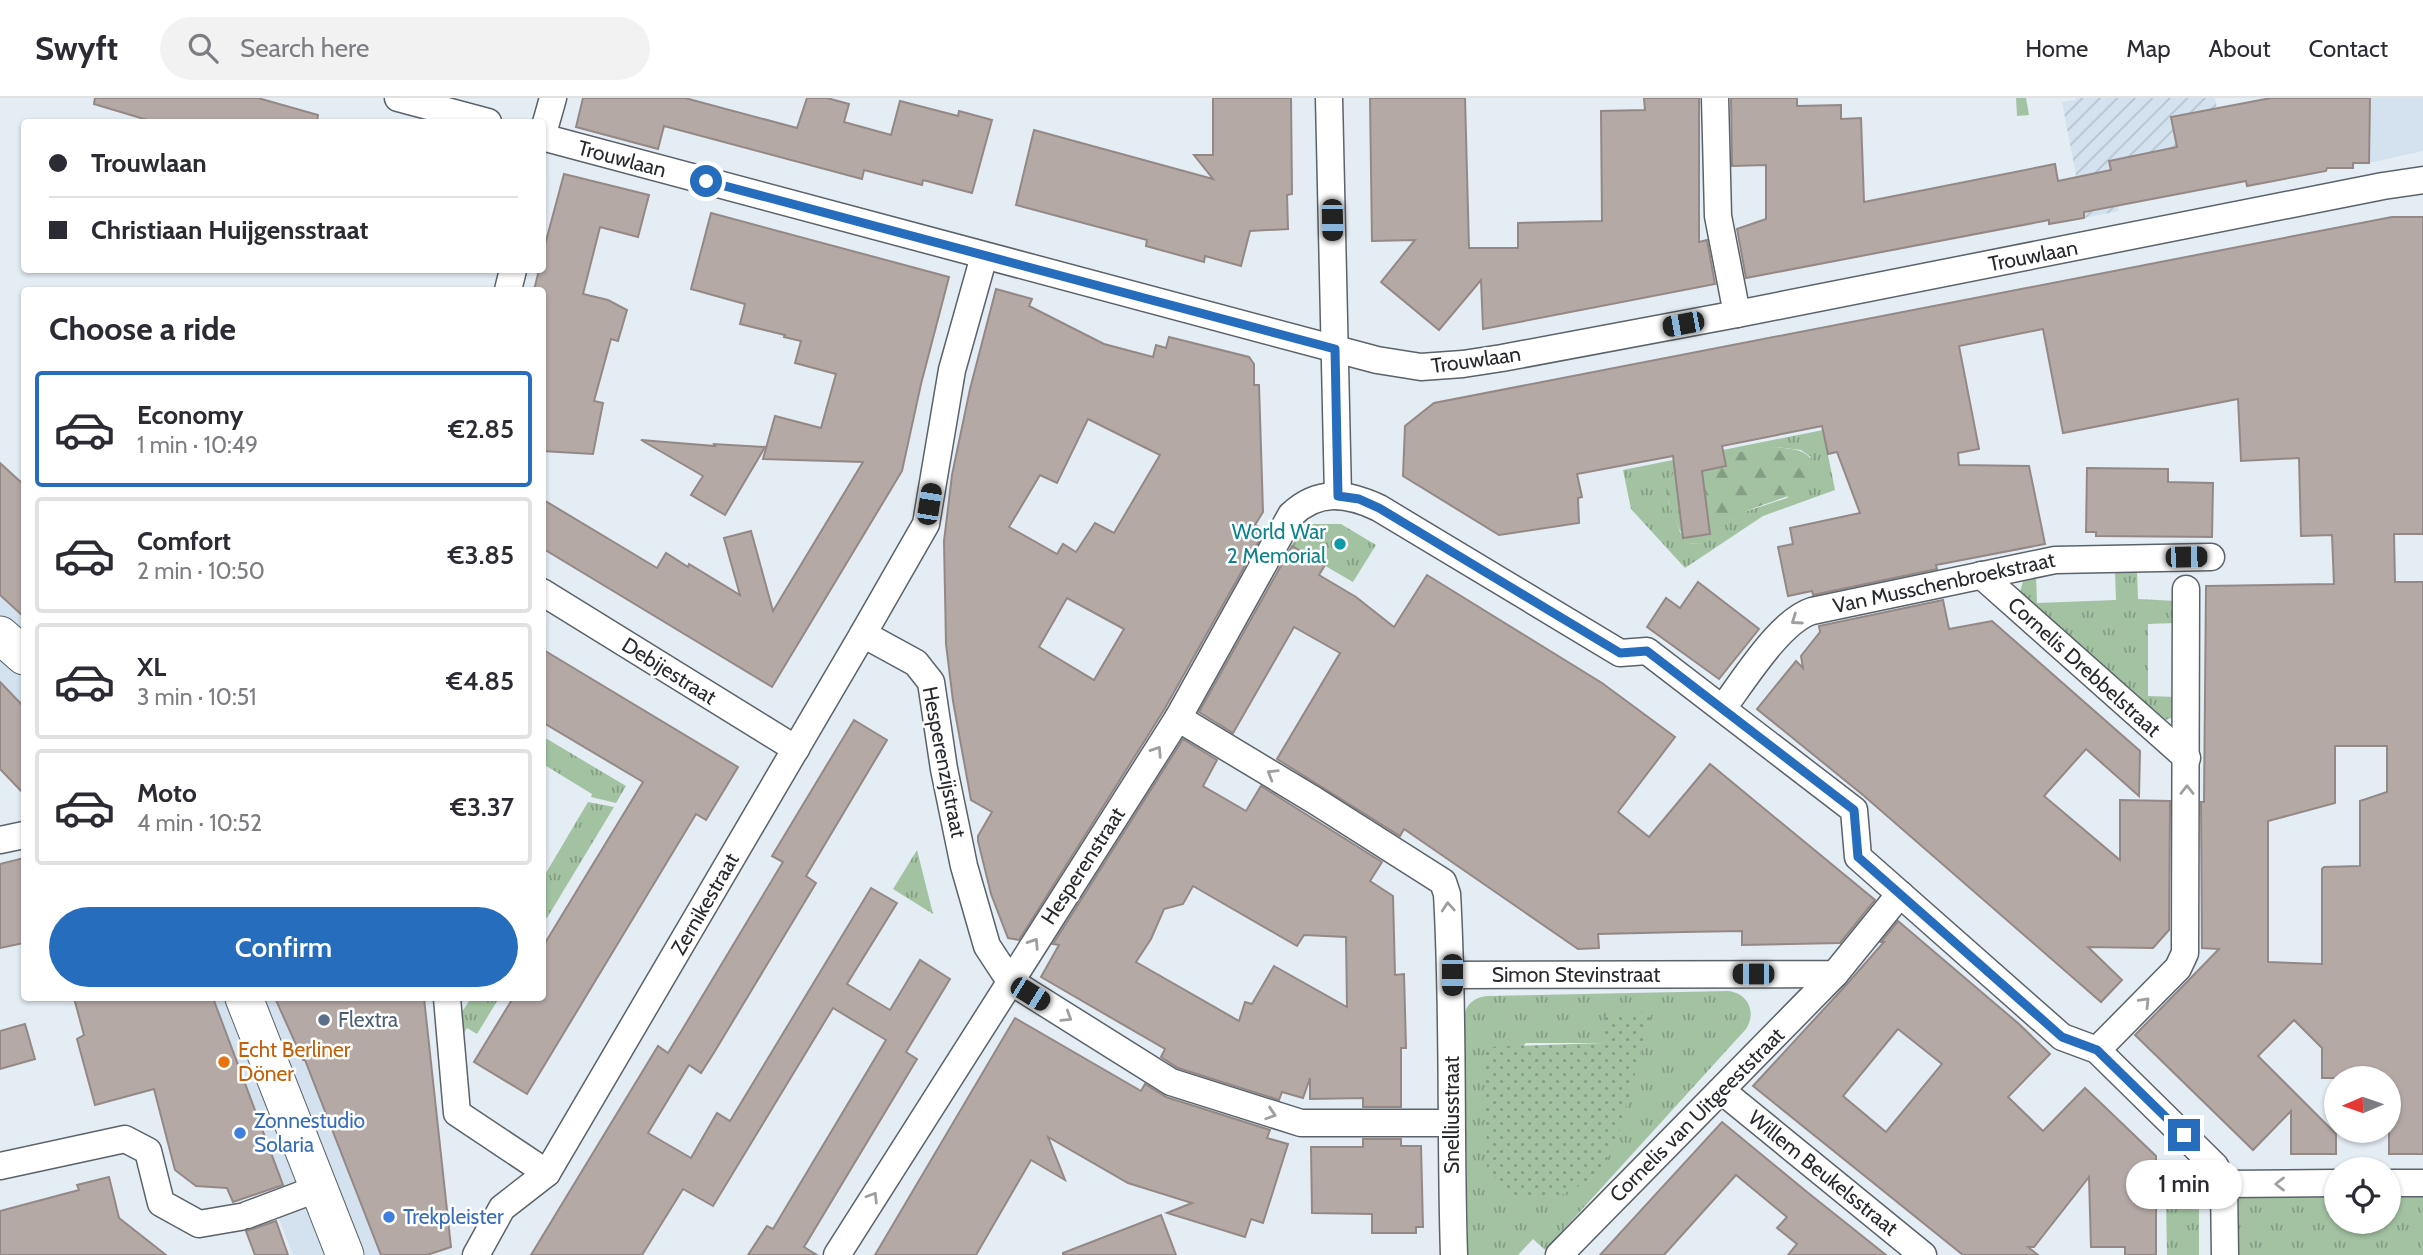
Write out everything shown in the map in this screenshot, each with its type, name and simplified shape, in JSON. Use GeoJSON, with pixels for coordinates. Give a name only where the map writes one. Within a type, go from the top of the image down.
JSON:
{"type":"FeatureCollection","features":[{"type":"Feature","properties":{"kind":"street"},"geometry":{"type":"LineString","coordinates":[[398,98],[477,119]]}},
{"type":"Feature","properties":{"kind":"street"},"geometry":{"type":"LineString","coordinates":[[546,123],[553,98]]}},
{"type":"Feature","properties":{"kind":"street"},"geometry":{"type":"LineString","coordinates":[[1329,98],[1338,496],[1359,499],[1379,508],[1620,653],[1647,651],[1854,810],[1858,857],[2062,1037],[2097,1050],[2215,1166],[2224,1184],[2225,1255]]}},
{"type":"Feature","properties":{"kind":"street"},"geometry":{"type":"LineString","coordinates":[[1715,98],[1718,216],[1737,314]]}},
{"type":"Feature","properties":{"kind":"street","name":"Trouwlaan"},"geometry":{"type":"LineString","coordinates":[[546,138],[1395,365],[1446,366],[1737,314],[2423,180]]}},
{"type":"Feature","properties":{"kind":"street"},"geometry":{"type":"LineString","coordinates":[[863,634],[926,524],[952,370],[984,256]]}},
{"type":"Feature","properties":{"kind":"street","name":"Hesperenstraat"},"geometry":{"type":"LineString","coordinates":[[837,1255],[1178,718],[1291,515],[1308,501],[1338,496]]}},
{"type":"Feature","properties":{"kind":"street","name":"Van Musschenbroekstraat"},"geometry":{"type":"LineString","coordinates":[[1723,708],[1780,633],[1802,614],[2066,559],[2211,557]]}},
{"type":"Feature","properties":{"kind":"street","name":"Cornelis Drebbelstraat"},"geometry":{"type":"LineString","coordinates":[[1980,575],[2187,758]]}},
{"type":"Feature","properties":{"kind":"street","name":"Cornelis Drebbelstraat"},"geometry":{"type":"LineString","coordinates":[[2097,1050],[2178,968],[2184,957],[2186,589]]}},
{"type":"Feature","properties":{"kind":"street","name":"Debijestraat"},"geometry":{"type":"LineString","coordinates":[[546,594],[796,749]]}},
{"type":"Feature","properties":{"kind":"street","name":"Zernikestraat"},"geometry":{"type":"LineString","coordinates":[[547,1173],[863,634]]}},
{"type":"Feature","properties":{"kind":"street","name":"Hesperenzijstraat"},"geometry":{"type":"LineString","coordinates":[[863,634],[916,663],[931,682],[944,768],[964,866],[987,946],[1010,981]]}},
{"type":"Feature","properties":{"kind":"street"},"geometry":{"type":"LineString","coordinates":[[0,635],[21,653]]}},
{"type":"Feature","properties":{"kind":"street"},"geometry":{"type":"LineString","coordinates":[[1178,718],[1325,807],[1443,883],[1447,894],[1452,975]]}},
{"type":"Feature","properties":{"kind":"street"},"geometry":{"type":"LineString","coordinates":[[0,840],[21,836]]}},
{"type":"Feature","properties":{"kind":"street"},"geometry":{"type":"LineString","coordinates":[[1835,974],[1900,894]]}},
{"type":"Feature","properties":{"kind":"street","name":"Simon Stevinstraat"},"geometry":{"type":"LineString","coordinates":[[1452,975],[1835,974]]}},
{"type":"Feature","properties":{"kind":"street","name":"Cornelis van Uitgeeststraat"},"geometry":{"type":"LineString","coordinates":[[1559,1255],[1835,974]]}},
{"type":"Feature","properties":{"kind":"street","name":"Snelliusstraat"},"geometry":{"type":"LineString","coordinates":[[1452,975],[1454,1255]]}},
{"type":"Feature","properties":{"kind":"street"},"geometry":{"type":"LineString","coordinates":[[1010,981],[1171,1082],[1301,1124],[1451,1123]]}},
{"type":"Feature","properties":{"kind":"street"},"geometry":{"type":"LineString","coordinates":[[245,1001],[345,1255]]}},
{"type":"Feature","properties":{"kind":"street"},"geometry":{"type":"LineString","coordinates":[[447,1001],[457,1113],[547,1173],[502,1208],[475,1255]]}},
{"type":"Feature","properties":{"kind":"street","name":"Willem Beukelsstraat"},"geometry":{"type":"LineString","coordinates":[[1722,1091],[1923,1255]]}},
{"type":"Feature","properties":{"kind":"street"},"geometry":{"type":"LineString","coordinates":[[0,1166],[125,1139],[148,1151],[161,1203],[199,1224],[243,1216],[319,1188]]}},
{"type":"Feature","properties":{"kind":"street"},"geometry":{"type":"LineString","coordinates":[[2224,1184],[2324,1183]]}},
{"type":"Feature","properties":{"kind":"street"},"geometry":{"type":"LineString","coordinates":[[2401,1183],[2423,1183]]}},
{"type":"Feature","properties":{"kind":"shaded area"},"geometry":{"type":"Polygon","coordinates":[[[2075,98],[2215,98],[2223,138],[2177,147],[2118,205],[2119,211],[2084,218],[2062,102],[2075,98]]]}},
{"type":"Feature","properties":{"kind":"shaded area"},"geometry":{"type":"Polygon","coordinates":[[[2326,98],[2423,98],[2423,151],[2369,163],[2355,163],[2354,166],[2327,168],[2325,171],[2326,98]]]}},
{"type":"Feature","properties":{"kind":"shaded area"},"geometry":{"type":"Polygon","coordinates":[[[0,573],[21,590],[21,716],[0,696],[0,573]]]}},
{"type":"Feature","properties":{"kind":"shaded area"},"geometry":{"type":"Polygon","coordinates":[[[194,1001],[305,1001],[398,1255],[293,1255],[194,1001]]]}},
{"type":"Feature","properties":{"kind":"green space"},"geometry":{"type":"Polygon","coordinates":[[[2016,98],[2026,98],[2029,115],[2017,116],[2016,98]]]}},
{"type":"Feature","properties":{"kind":"green space"},"geometry":{"type":"Polygon","coordinates":[[[1823,430],[1835,490],[1763,516],[1685,568],[1631,509],[1623,470],[1823,430]],[[1777,447],[1668,500],[1680,532],[1688,543],[1700,544],[1724,523],[1741,513],[1787,498],[1811,457],[1801,450],[1777,447]]]}},
{"type":"Feature","properties":{"kind":"green space"},"geometry":{"type":"Polygon","coordinates":[[[1777,447],[1797,450],[1810,458],[1818,470],[1813,486],[1740,514],[1700,544],[1688,543],[1676,523],[1667,496],[1667,483],[1673,474],[1684,467],[1716,456],[1777,447]]]}},
{"type":"Feature","properties":{"kind":"green space"},"geometry":{"type":"Polygon","coordinates":[[[1312,524],[1341,524],[1376,545],[1353,582],[1291,546],[1303,527],[1312,524]]]}},
{"type":"Feature","properties":{"kind":"green space"},"geometry":{"type":"Polygon","coordinates":[[[2137,571],[2138,599],[2176,601],[2176,623],[2148,624],[2148,696],[2176,697],[2173,717],[2161,722],[2019,596],[2023,581],[2036,575],[2037,603],[2116,600],[2115,572],[2137,571]]]}},
{"type":"Feature","properties":{"kind":"green space"},"geometry":{"type":"Polygon","coordinates":[[[546,738],[626,786],[616,803],[591,797],[592,794],[546,766],[546,738]]]}},
{"type":"Feature","properties":{"kind":"green space"},"geometry":{"type":"Polygon","coordinates":[[[588,802],[614,807],[547,918],[546,873],[588,802]]]}},
{"type":"Feature","properties":{"kind":"green space"},"geometry":{"type":"Polygon","coordinates":[[[917,850],[933,914],[893,889],[917,850]]]}},
{"type":"Feature","properties":{"kind":"green space"},"geometry":{"type":"Polygon","coordinates":[[[1728,991],[1745,999],[1749,1004],[1751,1016],[1746,1029],[1545,1250],[1533,1239],[1518,1255],[1468,1255],[1464,1018],[1471,1002],[1487,996],[1728,991]],[[1526,1043],[1508,1062],[1608,1043],[1526,1043]]]}},
{"type":"Feature","properties":{"kind":"green space"},"geometry":{"type":"Polygon","coordinates":[[[469,1001],[497,1001],[477,1034],[467,1028],[462,1036],[460,1015],[469,1001]]]}},
{"type":"Feature","properties":{"kind":"green space"},"geometry":{"type":"Polygon","coordinates":[[[1652,1012],[1615,1147],[1595,1178],[1561,1195],[1529,1198],[1511,1194],[1487,1168],[1485,1047],[1603,1043],[1606,1015],[1652,1012]]]}},
{"type":"Feature","properties":{"kind":"green space"},"geometry":{"type":"Polygon","coordinates":[[[2324,1192],[2324,1234],[2401,1234],[2401,1192],[2423,1192],[2423,1255],[2234,1255],[2234,1193],[2324,1192]]]}},
{"type":"Feature","properties":{"kind":"green space"},"geometry":{"type":"Polygon","coordinates":[[[2166,1197],[2199,1197],[2199,1255],[2167,1255],[2166,1197]]]}},
{"type":"Feature","properties":{"kind":"building"},"geometry":{"type":"Polygon","coordinates":[[[95,98],[258,98],[318,115],[317,119],[144,119],[94,104],[95,98]]]}},
{"type":"Feature","properties":{"kind":"building"},"geometry":{"type":"Polygon","coordinates":[[[583,98],[685,98],[797,128],[807,98],[827,98],[849,104],[844,122],[891,135],[900,101],[958,116],[959,111],[992,120],[972,193],[923,180],[922,185],[864,170],[862,179],[664,126],[658,149],[576,127],[583,98]]]}},
{"type":"Feature","properties":{"kind":"building"},"geometry":{"type":"Polygon","coordinates":[[[1213,98],[1291,98],[1292,194],[1287,195],[1288,229],[1250,231],[1241,266],[1205,256],[1204,262],[1146,246],[1147,240],[1016,205],[1034,130],[1213,179],[1194,155],[1213,155],[1213,98]]]}},
{"type":"Feature","properties":{"kind":"building"},"geometry":{"type":"Polygon","coordinates":[[[1370,98],[1465,98],[1469,248],[1518,248],[1518,223],[1602,221],[1601,111],[1645,110],[1644,98],[1699,98],[1699,242],[1707,240],[1715,284],[1483,329],[1481,280],[1439,330],[1381,282],[1415,240],[1372,241],[1370,98]]]}},
{"type":"Feature","properties":{"kind":"building"},"geometry":{"type":"Polygon","coordinates":[[[1731,98],[1797,98],[1797,106],[1841,105],[1841,119],[1861,118],[1864,202],[2055,164],[2058,181],[2111,170],[2109,161],[2177,147],[2171,117],[2271,98],[2370,98],[2369,163],[2353,163],[2353,168],[2327,168],[2326,171],[2247,186],[2246,181],[2084,212],[2084,218],[2049,224],[2049,220],[1746,278],[1737,229],[1766,219],[1766,165],[1732,166],[1731,98]]]}},
{"type":"Feature","properties":{"kind":"building"},"geometry":{"type":"Polygon","coordinates":[[[564,174],[649,195],[638,237],[600,227],[583,294],[608,300],[627,310],[618,341],[611,339],[594,401],[603,403],[593,454],[546,451],[546,287],[535,287],[538,273],[546,273],[546,241],[564,174]]]}},
{"type":"Feature","properties":{"kind":"building"},"geometry":{"type":"Polygon","coordinates":[[[711,213],[949,277],[902,471],[772,687],[546,550],[546,501],[657,568],[666,553],[740,595],[724,538],[751,531],[773,611],[863,462],[763,459],[775,416],[821,428],[836,374],[795,363],[801,341],[740,324],[745,304],[691,289],[711,213]]]}},
{"type":"Feature","properties":{"kind":"building"},"geometry":{"type":"Polygon","coordinates":[[[2392,217],[2423,217],[2423,534],[2394,534],[2395,582],[2423,582],[2423,1154],[2389,1154],[2389,1143],[2401,1143],[2401,1066],[2324,1066],[2322,1078],[2322,1048],[2294,1020],[2258,1056],[2324,1122],[2324,1143],[2336,1143],[2336,1154],[2291,1154],[2291,1111],[2253,1150],[2135,1035],[2219,949],[2202,948],[2201,802],[2204,802],[2206,586],[2334,584],[2332,535],[2301,536],[2299,458],[2241,461],[2238,399],[2063,433],[2043,329],[1959,346],[1979,449],[1958,453],[1959,465],[2029,466],[2045,544],[1936,565],[1937,569],[1813,595],[1812,591],[1788,596],[1778,547],[1793,544],[1790,528],[1860,513],[1837,452],[1828,454],[1822,426],[1722,446],[1726,466],[1702,471],[1710,534],[1683,538],[1673,456],[1577,474],[1582,497],[1578,498],[1579,523],[1499,535],[1403,476],[1405,426],[1434,403],[2392,217]],[[2335,746],[2335,803],[2268,821],[2268,962],[2322,964],[2322,869],[2360,866],[2360,801],[2387,792],[2387,746],[2335,746]]]}},
{"type":"Feature","properties":{"kind":"building"},"geometry":{"type":"Polygon","coordinates":[[[996,289],[1032,299],[1029,306],[1104,344],[1153,357],[1156,345],[1166,348],[1169,337],[1249,357],[1254,364],[1254,385],[1259,385],[1263,512],[1255,525],[1265,530],[1164,710],[1019,940],[1008,938],[991,894],[978,836],[992,812],[971,800],[953,701],[946,644],[944,541],[952,475],[970,389],[996,289]],[[1088,419],[1057,483],[1040,475],[1009,527],[1057,554],[1063,544],[1076,552],[1095,523],[1114,533],[1160,455],[1088,419]],[[1067,598],[1039,647],[1094,680],[1124,629],[1067,598]]]}},
{"type":"Feature","properties":{"kind":"building"},"geometry":{"type":"Polygon","coordinates":[[[641,440],[765,447],[725,515],[691,495],[703,476],[641,440]]]}},
{"type":"Feature","properties":{"kind":"building"},"geometry":{"type":"Polygon","coordinates":[[[0,463],[21,482],[21,614],[0,595],[0,463]]]}},
{"type":"Feature","properties":{"kind":"building"},"geometry":{"type":"Polygon","coordinates":[[[2087,468],[2168,469],[2168,482],[2213,483],[2212,537],[2096,536],[2096,532],[2086,532],[2087,468]]]}},
{"type":"Feature","properties":{"kind":"building"},"geometry":{"type":"Polygon","coordinates":[[[1292,546],[1325,565],[1319,575],[1356,597],[1394,627],[1427,575],[1602,683],[1675,737],[1618,812],[1649,837],[1710,764],[1875,900],[1840,943],[1742,945],[1742,931],[1684,932],[1598,934],[1599,948],[1578,949],[1404,829],[1400,836],[1277,759],[1340,653],[1294,627],[1233,733],[1199,712],[1292,546]]]}},
{"type":"Feature","properties":{"kind":"building"},"geometry":{"type":"Polygon","coordinates":[[[1698,582],[1759,629],[1719,679],[1647,627],[1666,598],[1680,608],[1698,582]]]}},
{"type":"Feature","properties":{"kind":"building"},"geometry":{"type":"Polygon","coordinates":[[[1943,600],[1949,629],[1992,621],[2140,751],[2139,796],[2086,749],[2044,796],[2120,860],[2120,800],[2170,801],[2169,930],[2153,948],[2088,947],[2122,980],[2101,1002],[1863,795],[1757,709],[1796,661],[1803,668],[1801,656],[1820,632],[1819,626],[1943,600]]]}},
{"type":"Feature","properties":{"kind":"building"},"geometry":{"type":"Polygon","coordinates":[[[546,651],[738,767],[706,820],[696,814],[527,1094],[474,1062],[511,1001],[546,1001],[546,941],[643,782],[546,724],[546,651]]]}},
{"type":"Feature","properties":{"kind":"building"},"geometry":{"type":"Polygon","coordinates":[[[0,682],[21,704],[21,791],[0,769],[0,682]]]}},
{"type":"Feature","properties":{"kind":"building"},"geometry":{"type":"Polygon","coordinates":[[[854,720],[887,740],[806,876],[816,883],[701,1073],[689,1065],[648,1133],[691,1158],[717,1113],[730,1121],[871,888],[897,903],[847,984],[890,1010],[920,960],[950,979],[906,1052],[917,1059],[804,1247],[817,1255],[748,1255],[767,1226],[773,1229],[886,1040],[833,1008],[713,1206],[683,1189],[642,1255],[531,1255],[658,1046],[668,1053],[682,1030],[783,862],[772,856],[854,720]]]}},
{"type":"Feature","properties":{"kind":"building"},"geometry":{"type":"Polygon","coordinates":[[[1183,739],[1217,760],[1203,786],[1246,811],[1261,786],[1382,862],[1370,881],[1393,896],[1395,975],[1404,974],[1406,1048],[1401,1048],[1401,1107],[1363,1107],[1363,1098],[1310,1099],[1310,1078],[1303,1098],[1282,1092],[1279,1100],[1178,1068],[1161,1057],[1165,1049],[1041,977],[1059,945],[1053,944],[1183,739]],[[1193,886],[1183,904],[1164,909],[1151,939],[1136,962],[1239,1021],[1245,1002],[1252,1004],[1274,966],[1347,1007],[1346,937],[1304,935],[1297,946],[1193,886]]]}},
{"type":"Feature","properties":{"kind":"building"},"geometry":{"type":"Polygon","coordinates":[[[21,859],[21,944],[0,948],[0,864],[21,859]]]}},
{"type":"Feature","properties":{"kind":"building"},"geometry":{"type":"Polygon","coordinates":[[[1898,921],[2019,1024],[2050,1054],[2008,1097],[2043,1131],[2085,1088],[2156,1156],[2156,1255],[2125,1255],[2125,1247],[2091,1247],[2089,1177],[2034,1247],[2028,1247],[2038,1255],[1963,1255],[1753,1086],[1884,942],[1881,942],[1898,921]],[[1898,1029],[1843,1096],[1886,1132],[1942,1064],[1898,1029]]]}},
{"type":"Feature","properties":{"kind":"building"},"geometry":{"type":"Polygon","coordinates":[[[75,1001],[214,1001],[283,1185],[233,1202],[227,1188],[196,1186],[175,1170],[154,1089],[95,1105],[77,1039],[84,1035],[75,1001]]]}},
{"type":"Feature","properties":{"kind":"building"},"geometry":{"type":"Polygon","coordinates":[[[276,1001],[424,1001],[451,1247],[427,1255],[381,1255],[303,1060],[276,1001]]]}},
{"type":"Feature","properties":{"kind":"building"},"geometry":{"type":"Polygon","coordinates":[[[1015,1018],[1141,1091],[1145,1084],[1166,1097],[1270,1130],[1267,1138],[1288,1144],[1263,1223],[1251,1219],[1245,1237],[1167,1213],[1192,1203],[1128,1183],[1048,1137],[1065,1180],[1031,1160],[976,1255],[875,1255],[1015,1018]]]}},
{"type":"Feature","properties":{"kind":"building"},"geometry":{"type":"Polygon","coordinates":[[[25,1024],[35,1059],[0,1069],[0,1031],[25,1024]]]}},
{"type":"Feature","properties":{"kind":"building"},"geometry":{"type":"Polygon","coordinates":[[[1722,1122],[1886,1255],[1788,1255],[1797,1244],[1777,1228],[1787,1217],[1736,1175],[1664,1255],[1600,1255],[1722,1122]]]}},
{"type":"Feature","properties":{"kind":"building"},"geometry":{"type":"Polygon","coordinates":[[[1363,1139],[1401,1139],[1401,1146],[1421,1146],[1423,1227],[1416,1227],[1416,1233],[1372,1233],[1372,1214],[1312,1213],[1311,1147],[1363,1147],[1363,1139]]]}},
{"type":"Feature","properties":{"kind":"building"},"geometry":{"type":"Polygon","coordinates":[[[109,1177],[119,1218],[166,1255],[0,1255],[0,1211],[79,1190],[77,1185],[109,1177]]]}},
{"type":"Feature","properties":{"kind":"building"},"geometry":{"type":"Polygon","coordinates":[[[1161,1215],[1176,1255],[1063,1255],[1063,1253],[1161,1215]]]}},
{"type":"Feature","properties":{"kind":"building"},"geometry":{"type":"Polygon","coordinates":[[[276,1221],[288,1255],[255,1255],[246,1231],[276,1221]]]}},
{"type":"Feature","properties":{"kind":"place","name":"World War 2 Memorial"},"geometry":{"type":"Point","coordinates":[1340,544]}},
{"type":"Feature","properties":{"kind":"place","name":"Flextra"},"geometry":{"type":"Point","coordinates":[324,1020]}},
{"type":"Feature","properties":{"kind":"place","name":"Echt Berliner Döner"},"geometry":{"type":"Point","coordinates":[224,1062]}},
{"type":"Feature","properties":{"kind":"place","name":"Zonnestudio Solaria"},"geometry":{"type":"Point","coordinates":[240,1133]}},
{"type":"Feature","properties":{"kind":"place","name":"Trekpleister"},"geometry":{"type":"Point","coordinates":[389,1217]}},
{"type":"Feature","properties":{"kind":"route"},"geometry":{"type":"LineString","coordinates":[[706,181],[1335,349],[1338,496],[1359,499],[1379,508],[1620,653],[1647,651],[1723,708],[1854,810],[1858,857],[2062,1037],[2097,1050],[2184,1135]]}}]}
